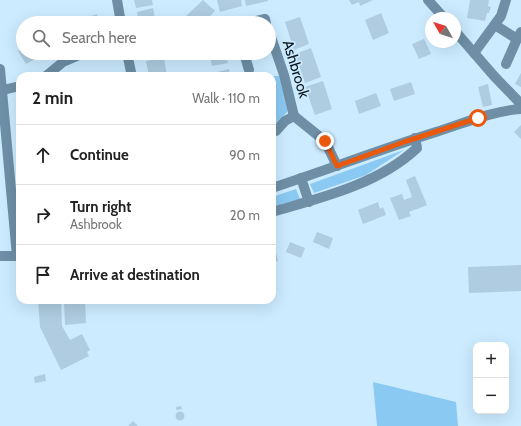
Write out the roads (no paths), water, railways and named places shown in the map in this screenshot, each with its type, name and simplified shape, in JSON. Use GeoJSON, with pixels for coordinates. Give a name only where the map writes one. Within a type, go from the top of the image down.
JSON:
{"type":"FeatureCollection","features":[{"type":"Feature","properties":{"kind":"street"},"geometry":{"type":"LineString","coordinates":[[117,0],[120,16]]}},
{"type":"Feature","properties":{"kind":"street"},"geometry":{"type":"LineString","coordinates":[[428,0],[439,12]]}},
{"type":"Feature","properties":{"kind":"street"},"geometry":{"type":"LineString","coordinates":[[474,53],[501,16],[506,0]]}},
{"type":"Feature","properties":{"kind":"street"},"geometry":{"type":"LineString","coordinates":[[495,25],[519,36],[506,64]]}},
{"type":"Feature","properties":{"kind":"street"},"geometry":{"type":"LineString","coordinates":[[461,38],[521,104]]}},
{"type":"Feature","properties":{"kind":"street","name":"Ashbrook"},"geometry":{"type":"LineString","coordinates":[[276,52],[284,75],[294,116],[325,141],[337,166]]}},
{"type":"Feature","properties":{"kind":"street"},"geometry":{"type":"LineString","coordinates":[[51,72],[68,60]]}},
{"type":"Feature","properties":{"kind":"street"},"geometry":{"type":"LineString","coordinates":[[128,60],[131,72]]}},
{"type":"Feature","properties":{"kind":"street"},"geometry":{"type":"LineString","coordinates":[[246,60],[249,70]]}},
{"type":"Feature","properties":{"kind":"street"},"geometry":{"type":"LineString","coordinates":[[0,69],[3,90],[3,129],[16,239]]}},
{"type":"Feature","properties":{"kind":"street"},"geometry":{"type":"LineString","coordinates":[[3,90],[16,87]]}},
{"type":"Feature","properties":{"kind":"street"},"geometry":{"type":"LineString","coordinates":[[276,187],[478,118],[509,110],[521,109]]}},
{"type":"Feature","properties":{"kind":"street","name":"Ashbrook"},"geometry":{"type":"LineString","coordinates":[[276,132],[285,121],[294,116]]}},
{"type":"Feature","properties":{"kind":"street"},"geometry":{"type":"LineString","coordinates":[[276,211],[309,202],[366,182],[408,156],[417,148],[416,138]]}},
{"type":"Feature","properties":{"kind":"street"},"geometry":{"type":"LineString","coordinates":[[301,178],[309,202]]}},
{"type":"Feature","properties":{"kind":"street"},"geometry":{"type":"LineString","coordinates":[[0,256],[16,256]]}}]}
